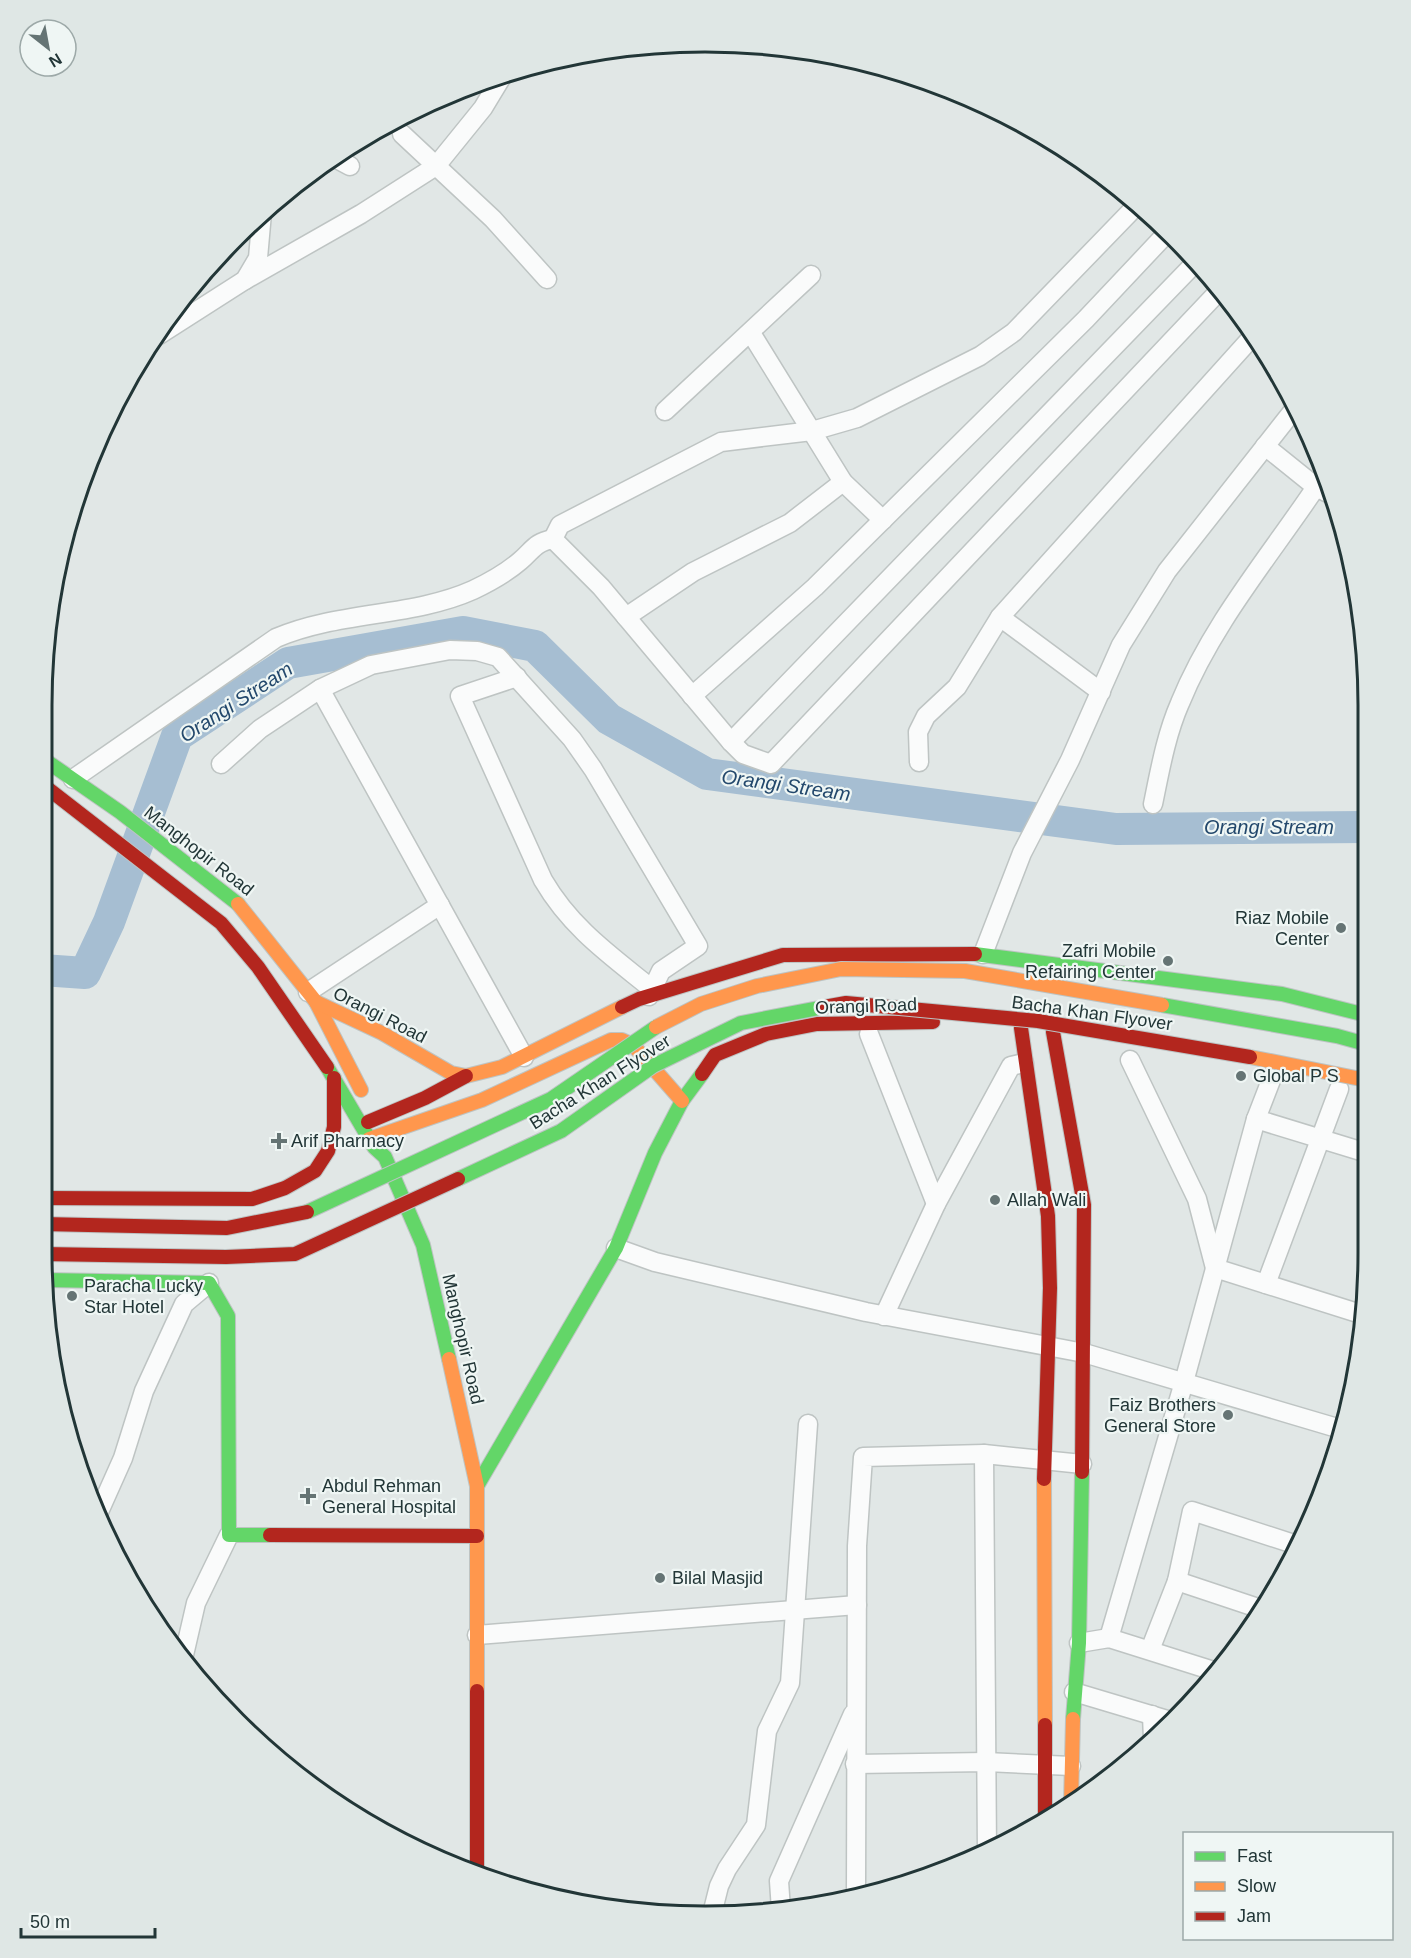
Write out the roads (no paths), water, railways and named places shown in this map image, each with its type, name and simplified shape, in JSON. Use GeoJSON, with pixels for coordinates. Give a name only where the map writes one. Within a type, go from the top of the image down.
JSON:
{"type":"FeatureCollection","features":[{"type":"Feature","properties":{"kind":"street"},"geometry":{"type":"LineString","coordinates":[[176,324],[244,280],[361,214],[436,166],[483,108],[496,87]]}},
{"type":"Feature","properties":{"kind":"street"},"geometry":{"type":"LineString","coordinates":[[402,134],[492,219],[548,279]]}},
{"type":"Feature","properties":{"kind":"street"},"geometry":{"type":"LineString","coordinates":[[553,539],[560,525],[721,442],[737,438],[812,431],[857,418],[980,356],[1014,332],[1131,211]]}},
{"type":"Feature","properties":{"kind":"street"},"geometry":{"type":"LineString","coordinates":[[244,280],[258,258],[261,228]]}},
{"type":"Feature","properties":{"kind":"street"},"geometry":{"type":"LineString","coordinates":[[692,696],[815,587],[1086,319],[1161,239]]}},
{"type":"Feature","properties":{"kind":"street"},"geometry":{"type":"LineString","coordinates":[[731,742],[1190,268]]}},
{"type":"Feature","properties":{"kind":"street"},"geometry":{"type":"LineString","coordinates":[[665,411],[811,275]]}},
{"type":"Feature","properties":{"kind":"street"},"geometry":{"type":"LineString","coordinates":[[553,539],[626,617],[731,742],[743,754],[771,764],[1214,296]]}},
{"type":"Feature","properties":{"kind":"street"},"geometry":{"type":"LineString","coordinates":[[751,333],[843,482],[883,520]]}},
{"type":"Feature","properties":{"kind":"street"},"geometry":{"type":"LineString","coordinates":[[919,762],[918,732],[926,716],[957,687],[1000,617],[1247,342]]}},
{"type":"Feature","properties":{"kind":"street"},"geometry":{"type":"LineString","coordinates":[[984,954],[1022,853],[1070,760],[1121,645],[1167,571],[1290,415]]}},
{"type":"Feature","properties":{"kind":"street"},"geometry":{"type":"LineString","coordinates":[[1265,446],[1321,489]]}},
{"type":"Feature","properties":{"kind":"street"},"geometry":{"type":"LineString","coordinates":[[626,617],[693,572],[790,523],[843,482]]}},
{"type":"Feature","properties":{"kind":"street"},"geometry":{"type":"LineString","coordinates":[[1153,804],[1168,737],[1179,704],[1210,639],[1322,491]]}},
{"type":"Feature","properties":{"kind":"street"},"geometry":{"type":"LineString","coordinates":[[77,781],[276,638],[303,626],[455,598],[499,577],[521,561],[538,542],[553,539]]}},
{"type":"Feature","properties":{"kind":"street"},"geometry":{"type":"LineString","coordinates":[[1000,617],[1101,692]]}},
{"type":"Feature","properties":{"kind":"street"},"geometry":{"type":"LineString","coordinates":[[221,764],[260,729],[320,689],[371,665],[450,650],[477,651],[498,657],[572,739],[593,769],[698,946],[661,971],[651,992]]}},
{"type":"Feature","properties":{"kind":"street"},"geometry":{"type":"LineString","coordinates":[[517,677],[460,696],[543,880],[556,903],[580,931],[651,992]]}},
{"type":"Feature","properties":{"kind":"street"},"geometry":{"type":"LineString","coordinates":[[320,689],[524,1057]]}},
{"type":"Feature","properties":{"kind":"street","name":"Manghopir Road"},"geometry":{"type":"LineString","coordinates":[[52,765],[77,781],[243,908],[312,997],[383,1132],[387,1141],[385,1157]]}},
{"type":"Feature","properties":{"kind":"street","name":"Manghopir Road"},"geometry":{"type":"LineString","coordinates":[[52,791],[220,923],[258,967],[334,1078],[374,1147],[385,1157],[423,1245],[477,1486],[477,1864]]}},
{"type":"Feature","properties":{"kind":"street"},"geometry":{"type":"LineString","coordinates":[[312,997],[440,905]]}},
{"type":"Feature","properties":{"kind":"street"},"geometry":{"type":"LineString","coordinates":[[362,1125],[371,1109],[425,1098],[466,1076],[487,1072],[524,1057],[651,992],[783,956],[984,954],[1282,994],[1358,1013]]}},
{"type":"Feature","properties":{"kind":"street","name":"Bacha Khan Flyover"},"geometry":{"type":"LineString","coordinates":[[52,1224],[227,1228],[309,1211],[551,1098],[647,1031],[701,1004],[757,986],[841,969],[964,971],[1337,1036],[1358,1042]]}},
{"type":"Feature","properties":{"kind":"street","name":"Orangi Road"},"geometry":{"type":"LineString","coordinates":[[312,997],[382,1033],[451,1073],[466,1076]]}},
{"type":"Feature","properties":{"kind":"street","name":"Bacha Khan Flyover"},"geometry":{"type":"LineString","coordinates":[[52,1254],[226,1257],[295,1254],[561,1131],[653,1066],[741,1023],[846,1003],[1038,1021],[1191,1046],[1358,1078]]}},
{"type":"Feature","properties":{"kind":"street","name":"Orangi Road"},"geometry":{"type":"LineString","coordinates":[[477,1486],[616,1248],[655,1153],[682,1101],[700,1072],[715,1055],[766,1034],[817,1024],[962,1022],[1080,1035],[1358,1093]]}},
{"type":"Feature","properties":{"kind":"street"},"geometry":{"type":"LineString","coordinates":[[1021,1028],[1024,1063],[1048,1216],[1050,1288],[1044,1460],[1045,1810]]}},
{"type":"Feature","properties":{"kind":"street"},"geometry":{"type":"LineString","coordinates":[[1053,1032],[1084,1205],[1079,1643],[1074,1692],[1071,1793]]}},
{"type":"Feature","properties":{"kind":"street"},"geometry":{"type":"LineString","coordinates":[[869,1034],[936,1204]]}},
{"type":"Feature","properties":{"kind":"street"},"geometry":{"type":"LineString","coordinates":[[369,1139],[383,1132],[482,1100],[611,1040],[622,1040],[633,1045],[682,1101]]}},
{"type":"Feature","properties":{"kind":"street"},"geometry":{"type":"LineString","coordinates":[[1130,1060],[1197,1198],[1215,1269]]}},
{"type":"Feature","properties":{"kind":"street"},"geometry":{"type":"LineString","coordinates":[[884,1316],[936,1204],[1011,1066],[1024,1063]]}},
{"type":"Feature","properties":{"kind":"street"},"geometry":{"type":"LineString","coordinates":[[1109,1638],[1184,1382],[1256,1119],[1273,1075]]}},
{"type":"Feature","properties":{"kind":"street"},"geometry":{"type":"LineString","coordinates":[[52,1198],[252,1199],[283,1188],[315,1171],[328,1149],[335,1116],[334,1078]]}},
{"type":"Feature","properties":{"kind":"street"},"geometry":{"type":"LineString","coordinates":[[1266,1284],[1339,1089]]}},
{"type":"Feature","properties":{"kind":"street"},"geometry":{"type":"LineString","coordinates":[[1256,1119],[1358,1150]]}},
{"type":"Feature","properties":{"kind":"street"},"geometry":{"type":"LineString","coordinates":[[616,1248],[655,1262],[884,1316],[1084,1353],[1334,1427]]}},
{"type":"Feature","properties":{"kind":"street"},"geometry":{"type":"LineString","coordinates":[[1215,1269],[1355,1311]]}},
{"type":"Feature","properties":{"kind":"street"},"geometry":{"type":"LineString","coordinates":[[53,1280],[209,1283]]}},
{"type":"Feature","properties":{"kind":"street"},"geometry":{"type":"LineString","coordinates":[[103,1503],[123,1458],[144,1390],[184,1304],[209,1283]]}},
{"type":"Feature","properties":{"kind":"street"},"geometry":{"type":"LineString","coordinates":[[186,1648],[196,1603],[229,1535],[228,1316],[209,1283]]}},
{"type":"Feature","properties":{"kind":"street"},"geometry":{"type":"LineString","coordinates":[[715,1906],[727,1869],[756,1825],[767,1731],[790,1683],[808,1424]]}},
{"type":"Feature","properties":{"kind":"street"},"geometry":{"type":"LineString","coordinates":[[856,1888],[857,1546],[862,1457],[984,1454],[1082,1464]]}},
{"type":"Feature","properties":{"kind":"street"},"geometry":{"type":"LineString","coordinates":[[984,1454],[987,1841]]}},
{"type":"Feature","properties":{"kind":"street"},"geometry":{"type":"LineString","coordinates":[[1150,1650],[1177,1581],[1192,1511],[1290,1543]]}},
{"type":"Feature","properties":{"kind":"street"},"geometry":{"type":"LineString","coordinates":[[229,1535],[477,1536]]}},
{"type":"Feature","properties":{"kind":"street"},"geometry":{"type":"LineString","coordinates":[[1177,1581],[1253,1606]]}},
{"type":"Feature","properties":{"kind":"street"},"geometry":{"type":"LineString","coordinates":[[477,1635],[857,1605]]}},
{"type":"Feature","properties":{"kind":"street"},"geometry":{"type":"LineString","coordinates":[[1079,1643],[1109,1638],[1208,1669]]}},
{"type":"Feature","properties":{"kind":"street"},"geometry":{"type":"LineString","coordinates":[[1074,1692],[1162,1718]]}},
{"type":"Feature","properties":{"kind":"street"},"geometry":{"type":"LineString","coordinates":[[780,1901],[779,1881],[857,1704]]}},
{"type":"Feature","properties":{"kind":"street"},"geometry":{"type":"LineString","coordinates":[[1152,1715],[1153,1728]]}},
{"type":"Feature","properties":{"kind":"street"},"geometry":{"type":"LineString","coordinates":[[855,1764],[986,1762],[1071,1766]]}},
{"type":"Feature","properties":{"kind":"waterway","name":"Orangi Stream"},"geometry":{"type":"LineString","coordinates":[[52,971],[85,973],[109,922],[177,736],[288,663],[463,632],[535,646],[609,719],[707,774],[1116,829],[1358,827]]}},
{"type":"Feature","properties":{"kind":"place","name":"Riaz Mobile Center"},"geometry":{"type":"Point","coordinates":[1341,928]}},
{"type":"Feature","properties":{"kind":"place","name":"Zafri Mobile Refairing Center"},"geometry":{"type":"Point","coordinates":[1168,961]}},
{"type":"Feature","properties":{"kind":"place","name":"Global P S"},"geometry":{"type":"Point","coordinates":[1241,1076]}},
{"type":"Feature","properties":{"kind":"place","name":"Arif Pharmacy"},"geometry":{"type":"Point","coordinates":[279,1141]}},
{"type":"Feature","properties":{"kind":"place","name":"Allah Wali"},"geometry":{"type":"Point","coordinates":[995,1200]}},
{"type":"Feature","properties":{"kind":"place","name":"Paracha Lucky Star Hotel"},"geometry":{"type":"Point","coordinates":[72,1296]}},
{"type":"Feature","properties":{"kind":"place","name":"Faiz Brothers General Store"},"geometry":{"type":"Point","coordinates":[1228,1415]}},
{"type":"Feature","properties":{"kind":"place","name":"Abdul Rehman General Hospital"},"geometry":{"type":"Point","coordinates":[308,1496]}},
{"type":"Feature","properties":{"kind":"place","name":"Bilal Masjid"},"geometry":{"type":"Point","coordinates":[660,1578]}}]}
